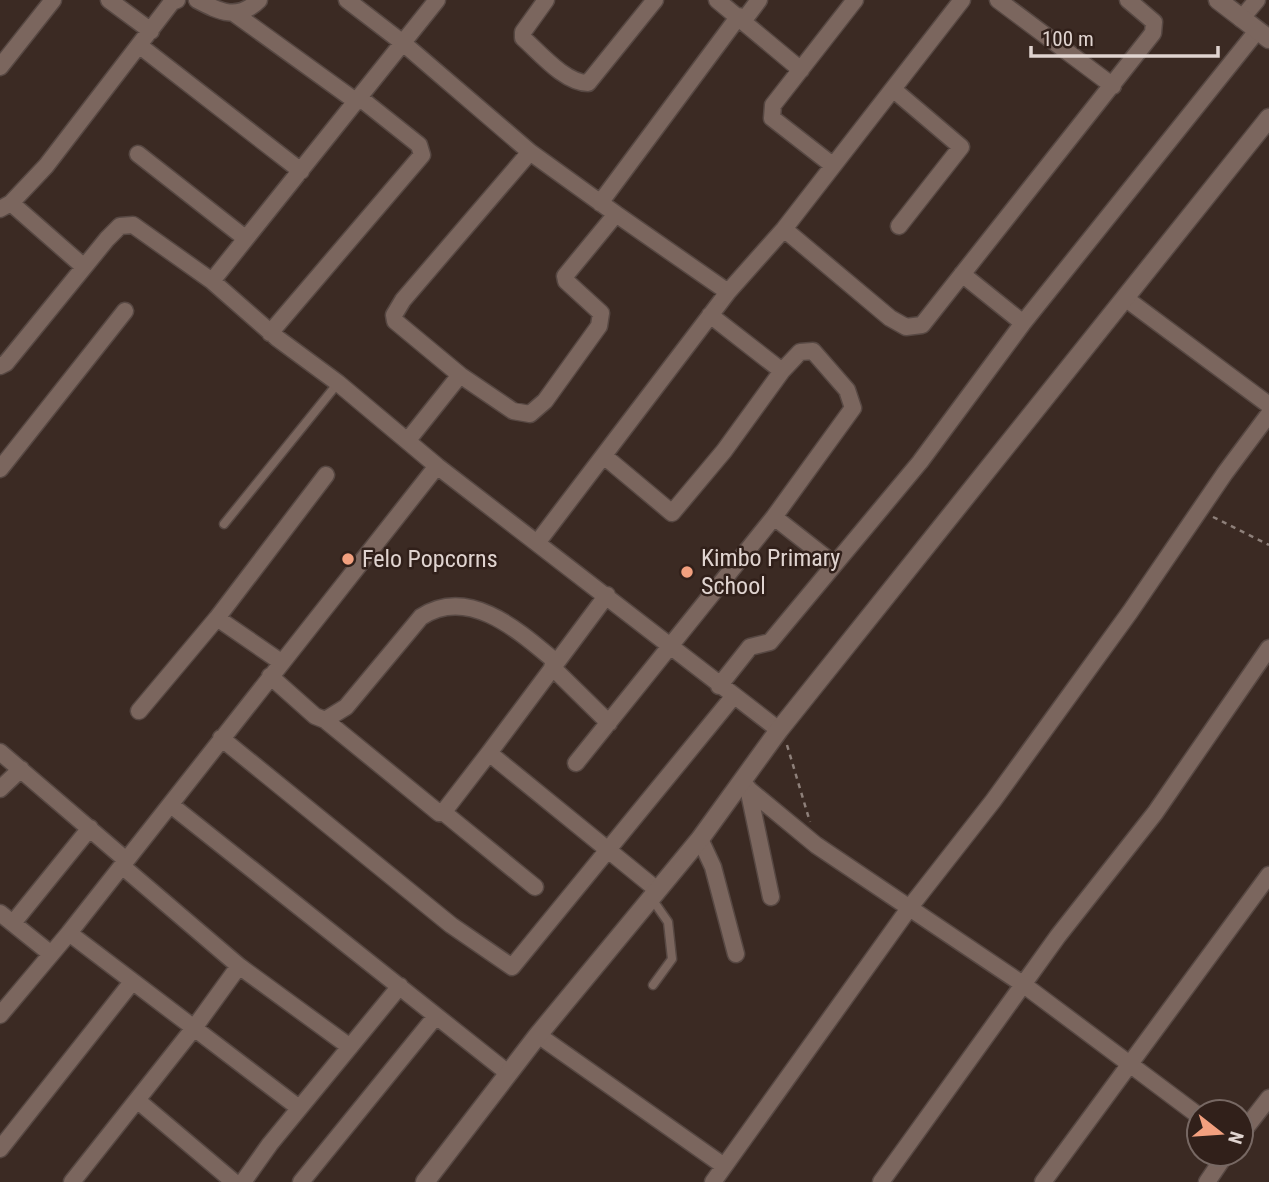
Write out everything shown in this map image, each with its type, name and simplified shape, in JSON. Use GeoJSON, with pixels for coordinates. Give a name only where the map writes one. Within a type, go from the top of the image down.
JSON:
{"type":"FeatureCollection","features":[{"type":"Feature","properties":{"kind":"street"},"geometry":{"type":"LineString","coordinates":[[0,67],[53,0]]}},
{"type":"Feature","properties":{"kind":"street"},"geometry":{"type":"LineString","coordinates":[[109,0],[151,31]]}},
{"type":"Feature","properties":{"kind":"street"},"geometry":{"type":"LineString","coordinates":[[84,267],[6,206],[46,166],[172,2],[177,0]]}},
{"type":"Feature","properties":{"kind":"street"},"geometry":{"type":"LineString","coordinates":[[197,0],[219,11],[235,14],[419,145],[422,155],[271,333]]}},
{"type":"Feature","properties":{"kind":"street"},"geometry":{"type":"LineString","coordinates":[[235,14],[249,10],[258,0]]}},
{"type":"Feature","properties":{"kind":"street"},"geometry":{"type":"LineString","coordinates":[[346,0],[403,43],[530,152],[728,292]]}},
{"type":"Feature","properties":{"kind":"street"},"geometry":{"type":"LineString","coordinates":[[212,281],[437,0]]}},
{"type":"Feature","properties":{"kind":"street"},"geometry":{"type":"LineString","coordinates":[[547,0],[527,25],[523,38],[567,75],[579,83],[588,83],[655,0]]}},
{"type":"Feature","properties":{"kind":"street"},"geometry":{"type":"LineString","coordinates":[[717,0],[801,70]]}},
{"type":"Feature","properties":{"kind":"street"},"geometry":{"type":"LineString","coordinates":[[600,203],[741,18],[759,0]]}},
{"type":"Feature","properties":{"kind":"street"},"geometry":{"type":"LineString","coordinates":[[831,164],[772,118],[773,105],[855,0]]}},
{"type":"Feature","properties":{"kind":"street"},"geometry":{"type":"LineString","coordinates":[[537,542],[728,292],[784,229],[831,164],[894,90],[962,0]]}},
{"type":"Feature","properties":{"kind":"street"},"geometry":{"type":"LineString","coordinates":[[998,0],[1113,86]]}},
{"type":"Feature","properties":{"kind":"street"},"geometry":{"type":"LineString","coordinates":[[784,229],[890,318],[906,327],[922,325],[1113,86],[1156,28],[1154,22],[1128,0]]}},
{"type":"Feature","properties":{"kind":"street"},"geometry":{"type":"LineString","coordinates":[[719,686],[750,647],[770,642],[920,462],[1023,323],[1263,35],[1218,0]]}},
{"type":"Feature","properties":{"kind":"street"},"geometry":{"type":"LineString","coordinates":[[1241,19],[1257,0]]}},
{"type":"Feature","properties":{"kind":"street"},"geometry":{"type":"LineString","coordinates":[[140,46],[301,171]]}},
{"type":"Feature","properties":{"kind":"street"},"geometry":{"type":"LineString","coordinates":[[894,90],[961,146],[900,226]]}},
{"type":"Feature","properties":{"kind":"street"},"geometry":{"type":"LineString","coordinates":[[425,1182],[538,1035],[653,893],[745,786],[779,730],[1269,118]]}},
{"type":"Feature","properties":{"kind":"street"},"geometry":{"type":"LineString","coordinates":[[530,152],[403,300],[394,315],[395,321],[460,375],[513,411],[530,414],[545,401],[598,326],[601,317],[597,307],[566,281],[565,276],[616,214]]}},
{"type":"Feature","properties":{"kind":"street"},"geometry":{"type":"LineString","coordinates":[[138,154],[245,238]]}},
{"type":"Feature","properties":{"kind":"street"},"geometry":{"type":"LineString","coordinates":[[0,366],[6,363],[120,226],[133,225],[212,281],[271,333],[338,383],[437,466],[779,730]]}},
{"type":"Feature","properties":{"kind":"street"},"geometry":{"type":"LineString","coordinates":[[962,274],[1023,323]]}},
{"type":"Feature","properties":{"kind":"street"},"geometry":{"type":"LineString","coordinates":[[1125,298],[1269,405]]}},
{"type":"Feature","properties":{"kind":"street"},"geometry":{"type":"LineString","coordinates":[[0,470],[125,312]]}},
{"type":"Feature","properties":{"kind":"street"},"geometry":{"type":"LineString","coordinates":[[710,315],[782,371]]}},
{"type":"Feature","properties":{"kind":"street"},"geometry":{"type":"LineString","coordinates":[[576,763],[774,517],[839,431],[853,408],[848,390],[813,351],[800,352],[782,371],[724,451],[672,513],[604,456]]}},
{"type":"Feature","properties":{"kind":"street"},"geometry":{"type":"LineString","coordinates":[[408,440],[460,375]]}},
{"type":"Feature","properties":{"kind":"street"},"geometry":{"type":"LineString","coordinates":[[713,1182],[910,907],[993,801],[1269,414]]}},
{"type":"Feature","properties":{"kind":"street"},"geometry":{"type":"LineString","coordinates":[[0,1016],[171,805],[437,466]]}},
{"type":"Feature","properties":{"kind":"street"},"geometry":{"type":"LineString","coordinates":[[139,711],[217,618],[326,475]]}},
{"type":"Feature","properties":{"kind":"street"},"geometry":{"type":"LineString","coordinates":[[774,517],[834,564]]}},
{"type":"Feature","properties":{"kind":"street"},"geometry":{"type":"LineString","coordinates":[[443,812],[607,595]]}},
{"type":"Feature","properties":{"kind":"street"},"geometry":{"type":"LineString","coordinates":[[325,720],[346,707],[421,617],[433,609],[459,606],[489,613],[554,664],[609,723]]}},
{"type":"Feature","properties":{"kind":"street"},"geometry":{"type":"LineString","coordinates":[[217,618],[281,662]]}},
{"type":"Feature","properties":{"kind":"street"},"geometry":{"type":"LineString","coordinates":[[881,1182],[1024,985],[1155,813],[1269,648]]}},
{"type":"Feature","properties":{"kind":"street"},"geometry":{"type":"LineString","coordinates":[[270,676],[389,775],[439,813],[443,812],[535,887]]}},
{"type":"Feature","properties":{"kind":"street"},"geometry":{"type":"LineString","coordinates":[[221,738],[451,925],[509,966],[517,963],[733,697]]}},
{"type":"Feature","properties":{"kind":"street"},"geometry":{"type":"LineString","coordinates":[[0,752],[90,828],[124,863],[239,967],[350,1047]]}},
{"type":"Feature","properties":{"kind":"street"},"geometry":{"type":"LineString","coordinates":[[489,753],[609,850],[653,893]]}},
{"type":"Feature","properties":{"kind":"street"},"geometry":{"type":"LineString","coordinates":[[0,789],[21,769]]}},
{"type":"Feature","properties":{"kind":"street"},"geometry":{"type":"LineString","coordinates":[[745,786],[816,845],[1024,985],[1185,1105]]}},
{"type":"Feature","properties":{"kind":"street"},"geometry":{"type":"LineString","coordinates":[[745,786],[771,897]]}},
{"type":"Feature","properties":{"kind":"street"},"geometry":{"type":"LineString","coordinates":[[171,805],[508,1073]]}},
{"type":"Feature","properties":{"kind":"street"},"geometry":{"type":"LineString","coordinates":[[13,923],[90,828]]}},
{"type":"Feature","properties":{"kind":"street"},"geometry":{"type":"LineString","coordinates":[[700,839],[713,867],[736,954]]}},
{"type":"Feature","properties":{"kind":"street"},"geometry":{"type":"LineString","coordinates":[[1044,1182],[1269,875]]}},
{"type":"Feature","properties":{"kind":"street"},"geometry":{"type":"LineString","coordinates":[[0,913],[51,954]]}},
{"type":"Feature","properties":{"kind":"street"},"geometry":{"type":"LineString","coordinates":[[69,933],[299,1108]]}},
{"type":"Feature","properties":{"kind":"street"},"geometry":{"type":"LineString","coordinates":[[72,1182],[239,967]]}},
{"type":"Feature","properties":{"kind":"street"},"geometry":{"type":"LineString","coordinates":[[0,1149],[132,982]]}},
{"type":"Feature","properties":{"kind":"street"},"geometry":{"type":"LineString","coordinates":[[243,1182],[299,1108],[400,986]]}},
{"type":"Feature","properties":{"kind":"street"},"geometry":{"type":"LineString","coordinates":[[301,1182],[436,1016]]}},
{"type":"Feature","properties":{"kind":"street"},"geometry":{"type":"LineString","coordinates":[[538,1035],[724,1166]]}},
{"type":"Feature","properties":{"kind":"street"},"geometry":{"type":"LineString","coordinates":[[1255,1116],[1269,1098]]}},
{"type":"Feature","properties":{"kind":"street"},"geometry":{"type":"LineString","coordinates":[[137,1100],[234,1182]]}},
{"type":"Feature","properties":{"kind":"lane"},"geometry":{"type":"LineString","coordinates":[[224,524],[338,383]]}},
{"type":"Feature","properties":{"kind":"lane"},"geometry":{"type":"LineString","coordinates":[[653,893],[668,922],[672,959],[653,985]]}},
{"type":"Feature","properties":{"kind":"path"},"geometry":{"type":"LineString","coordinates":[[1202,511],[1269,545]]}},
{"type":"Feature","properties":{"kind":"path"},"geometry":{"type":"LineString","coordinates":[[779,730],[793,757],[816,845]]}},
{"type":"Feature","properties":{"kind":"place","name":"Felo Popcorns"},"geometry":{"type":"Point","coordinates":[348,559]}},
{"type":"Feature","properties":{"kind":"place","name":"Kimbo Primary School"},"geometry":{"type":"Point","coordinates":[687,572]}}]}
